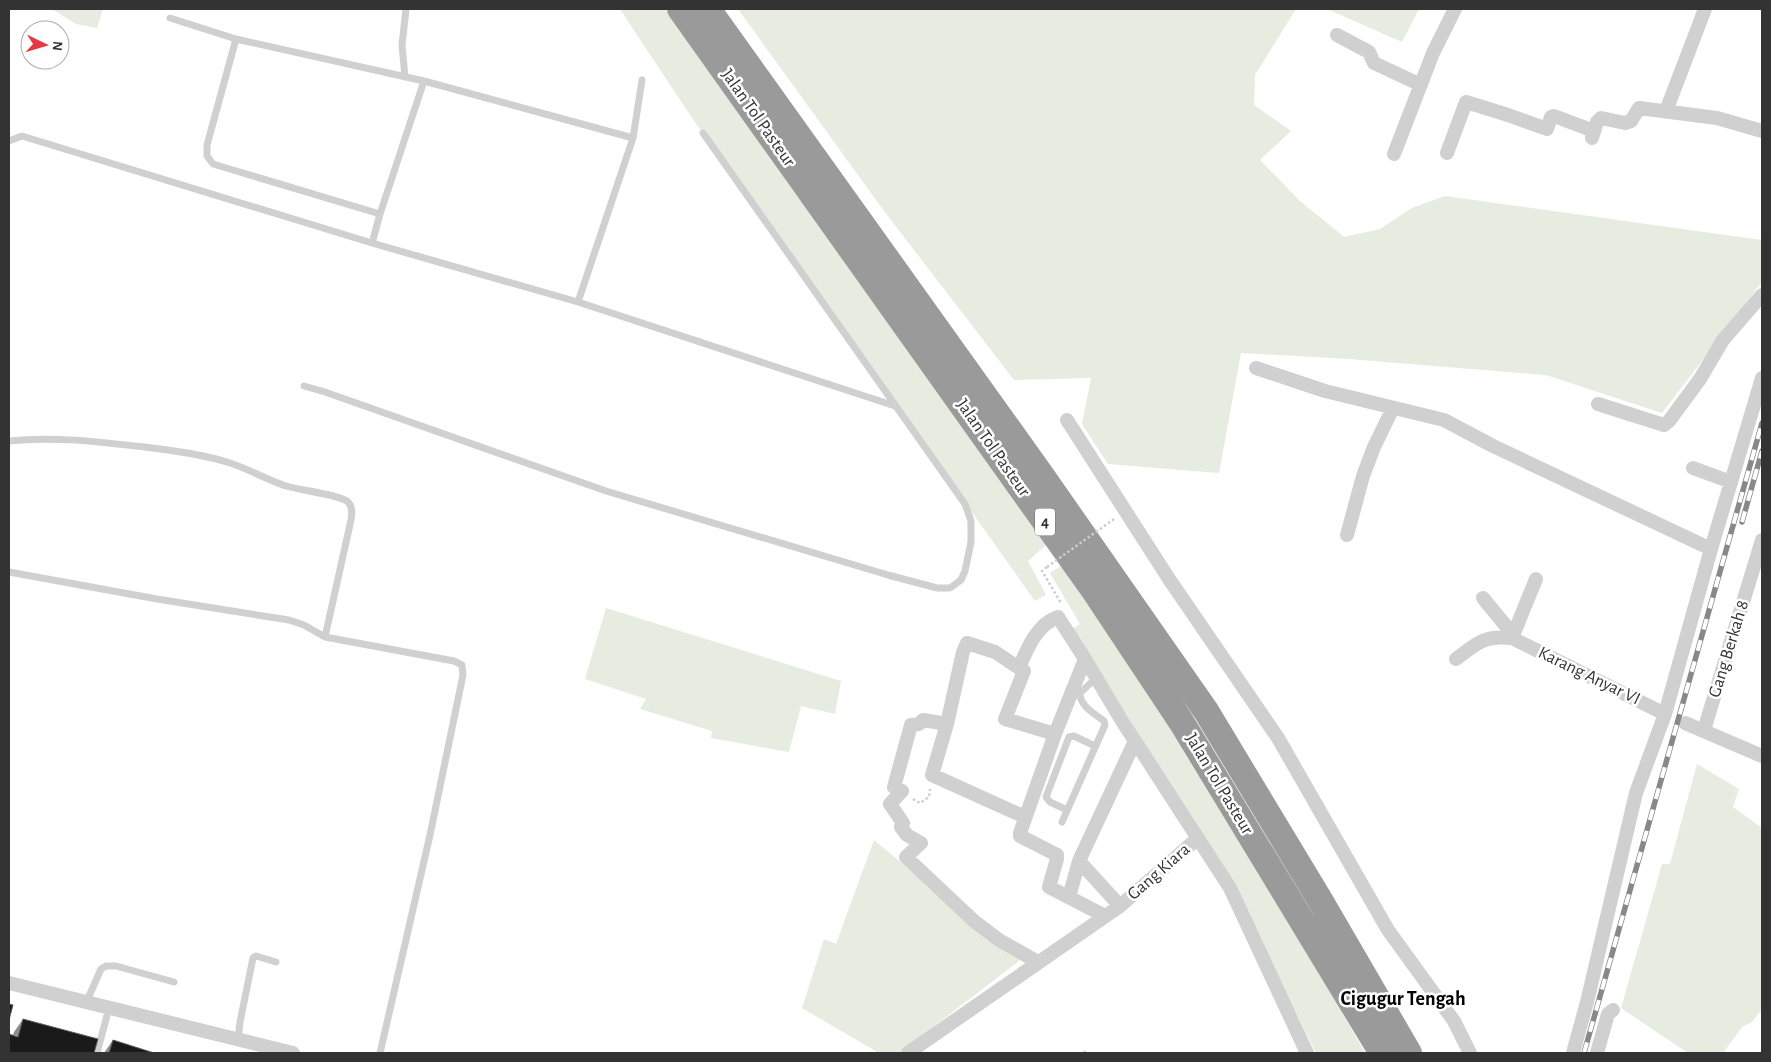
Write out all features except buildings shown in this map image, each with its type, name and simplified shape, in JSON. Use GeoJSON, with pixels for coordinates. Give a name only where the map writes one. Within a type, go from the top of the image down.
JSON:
{"type":"FeatureCollection","features":[{"type":"Feature","properties":{"kind":"highway","name":"Jalan Tol Pasteur"},"geometry":{"type":"LineString","coordinates":[[680,9],[1100,600],[1182,724],[1382,1053]]}},
{"type":"Feature","properties":{"kind":"highway","name":"Jalan Tol Pasteur"},"geometry":{"type":"LineString","coordinates":[[708,9],[1040,473],[1206,711],[1409,1053]]}},
{"type":"Feature","properties":{"kind":"street"},"geometry":{"type":"LineString","coordinates":[[1394,154],[1433,53],[1456,9]]}},
{"type":"Feature","properties":{"kind":"street"},"geometry":{"type":"LineString","coordinates":[[1666,111],[1705,9]]}},
{"type":"Feature","properties":{"kind":"street"},"geometry":{"type":"LineString","coordinates":[[1337,35],[1369,52],[1374,63],[1421,85]]}},
{"type":"Feature","properties":{"kind":"street"},"geometry":{"type":"LineString","coordinates":[[1448,153],[1466,102],[1547,129],[1551,117],[1554,116],[1593,135],[1601,118],[1625,123],[1630,121],[1639,108],[1717,118],[1762,131]]}},
{"type":"Feature","properties":{"kind":"street"},"geometry":{"type":"LineString","coordinates":[[1598,404],[1664,425],[1700,379],[1723,340],[1762,295]]}},
{"type":"Feature","properties":{"kind":"street"},"geometry":{"type":"LineString","coordinates":[[1256,368],[1325,391],[1444,420],[1510,454],[1711,549]]}},
{"type":"Feature","properties":{"kind":"street"},"geometry":{"type":"LineString","coordinates":[[1573,1053],[1587,1002],[1636,793],[1665,714],[1711,549],[1762,378]]}},
{"type":"Feature","properties":{"kind":"street"},"geometry":{"type":"LineString","coordinates":[[1348,535],[1363,476],[1374,447],[1393,408]]}},
{"type":"Feature","properties":{"kind":"street"},"geometry":{"type":"LineString","coordinates":[[1067,420],[1168,579],[1278,738],[1388,930],[1454,1021],[1470,1053]]}},
{"type":"Feature","properties":{"kind":"street"},"geometry":{"type":"LineString","coordinates":[[1692,468],[1731,482]]}},
{"type":"Feature","properties":{"kind":"street","name":"Gang Berkah 8"},"geometry":{"type":"LineString","coordinates":[[1704,730],[1762,540]]}},
{"type":"Feature","properties":{"kind":"street"},"geometry":{"type":"LineString","coordinates":[[1512,638],[1536,579]]}},
{"type":"Feature","properties":{"kind":"street"},"geometry":{"type":"LineString","coordinates":[[1484,598],[1506,626],[1512,638]]}},
{"type":"Feature","properties":{"kind":"street"},"geometry":{"type":"LineString","coordinates":[[1019,668],[1027,649],[1048,621],[1058,618],[1066,628],[1135,742],[1230,888],[1308,1053]]}},
{"type":"Feature","properties":{"kind":"street"},"geometry":{"type":"LineString","coordinates":[[1456,660],[1480,641],[1501,636],[1512,638]]}},
{"type":"Feature","properties":{"kind":"street","name":"Karang Anyar VI"},"geometry":{"type":"LineString","coordinates":[[1512,638],[1665,714]]}},
{"type":"Feature","properties":{"kind":"street"},"geometry":{"type":"LineString","coordinates":[[1025,817],[932,775],[947,724],[963,652],[967,643],[995,652],[1024,671],[1005,720],[1055,734]]}},
{"type":"Feature","properties":{"kind":"street"},"geometry":{"type":"LineString","coordinates":[[1085,659],[1055,734],[1020,836],[1057,854],[1049,887],[1105,916]]}},
{"type":"Feature","properties":{"kind":"street"},"geometry":{"type":"LineString","coordinates":[[947,724],[923,720],[919,724],[910,725],[894,787],[902,791],[890,804],[903,823],[901,827],[906,835],[921,843],[906,857],[980,926],[999,940],[1038,962]]}},
{"type":"Feature","properties":{"kind":"street"},"geometry":{"type":"LineString","coordinates":[[1685,722],[1762,756]]}},
{"type":"Feature","properties":{"kind":"street"},"geometry":{"type":"LineString","coordinates":[[1069,897],[1078,861],[1135,742]]}},
{"type":"Feature","properties":{"kind":"street","name":"Gang Kiara"},"geometry":{"type":"LineString","coordinates":[[908,1053],[1120,906],[1198,838]]}},
{"type":"Feature","properties":{"kind":"street"},"geometry":{"type":"LineString","coordinates":[[1078,861],[1120,906]]}},
{"type":"Feature","properties":{"kind":"street"},"geometry":{"type":"LineString","coordinates":[[9,983],[293,1053]]}},
{"type":"Feature","properties":{"kind":"street"},"geometry":{"type":"LineString","coordinates":[[1597,1053],[1608,1014],[1613,1010]]}},
{"type":"Feature","properties":{"kind":"lane"},"geometry":{"type":"LineString","coordinates":[[405,76],[402,45],[406,9]]}},
{"type":"Feature","properties":{"kind":"lane"},"geometry":{"type":"LineString","coordinates":[[170,18],[236,39],[405,76],[633,138]]}},
{"type":"Feature","properties":{"kind":"lane"},"geometry":{"type":"LineString","coordinates":[[236,39],[207,145],[207,156],[212,164],[380,214]]}},
{"type":"Feature","properties":{"kind":"lane"},"geometry":{"type":"LineString","coordinates":[[578,302],[633,138],[642,80]]}},
{"type":"Feature","properties":{"kind":"lane"},"geometry":{"type":"LineString","coordinates":[[372,243],[424,81]]}},
{"type":"Feature","properties":{"kind":"lane"},"geometry":{"type":"LineString","coordinates":[[304,386],[606,491],[888,575],[937,588],[950,588],[961,580],[965,571],[971,542],[971,521],[965,504],[702,133]]}},
{"type":"Feature","properties":{"kind":"lane"},"geometry":{"type":"LineString","coordinates":[[9,141],[22,136],[372,243],[578,302],[895,406]]}},
{"type":"Feature","properties":{"kind":"lane"},"geometry":{"type":"LineString","coordinates":[[9,441],[25,439],[83,440],[192,454],[233,463],[300,491],[338,497],[348,502],[352,510],[351,520],[325,638]]}},
{"type":"Feature","properties":{"kind":"lane"},"geometry":{"type":"LineString","coordinates":[[9,572],[157,599],[289,620],[325,638],[462,664],[464,675],[430,835],[380,1053]]}},
{"type":"Feature","properties":{"kind":"lane"},"geometry":{"type":"LineString","coordinates":[[1062,822],[1105,723],[1083,704],[1079,696],[1096,678]]}},
{"type":"Feature","properties":{"kind":"lane"},"geometry":{"type":"LineString","coordinates":[[1067,810],[1050,802],[1046,797],[1069,737],[1074,736],[1095,746]]}},
{"type":"Feature","properties":{"kind":"lane"},"geometry":{"type":"LineString","coordinates":[[238,1040],[253,958],[260,956],[276,962]]}},
{"type":"Feature","properties":{"kind":"lane"},"geometry":{"type":"LineString","coordinates":[[86,1002],[101,969],[106,966],[116,966],[174,982]]}},
{"type":"Feature","properties":{"kind":"lane"},"geometry":{"type":"LineString","coordinates":[[97,1053],[109,1008]]}},
{"type":"Feature","properties":{"kind":"path"},"geometry":{"type":"LineString","coordinates":[[1066,628],[1073,624],[1042,571],[1114,519]]}},
{"type":"Feature","properties":{"kind":"path"},"geometry":{"type":"LineString","coordinates":[[902,791],[920,803],[929,797],[932,775]]}},
{"type":"Feature","properties":{"kind":"shaded area"},"geometry":{"type":"Polygon","coordinates":[[[52,9],[103,9],[97,28],[76,24],[52,9]]]}},
{"type":"Feature","properties":{"kind":"shaded area"},"geometry":{"type":"Polygon","coordinates":[[[620,9],[665,9],[1047,544],[1028,561],[1046,595],[1035,601],[692,118],[620,9]]]}},
{"type":"Feature","properties":{"kind":"shaded area"},"geometry":{"type":"Polygon","coordinates":[[[738,9],[1296,9],[1255,75],[1254,105],[1291,131],[1260,160],[1300,201],[1344,237],[1380,229],[1412,208],[1445,196],[1762,240],[1762,282],[1662,413],[1546,375],[1349,359],[1241,353],[1219,473],[1108,464],[1082,424],[1091,378],[1014,380],[884,211],[738,9]]]}},
{"type":"Feature","properties":{"kind":"shaded area"},"geometry":{"type":"Polygon","coordinates":[[[1327,9],[1419,9],[1402,42],[1327,9]]]}},
{"type":"Feature","properties":{"kind":"shaded area"},"geometry":{"type":"Polygon","coordinates":[[[1064,564],[1254,857],[1365,1053],[1316,1053],[1231,881],[1072,629],[1080,624],[1050,573],[1064,564]]]}},
{"type":"Feature","properties":{"kind":"shaded area"},"geometry":{"type":"Polygon","coordinates":[[[606,608],[841,681],[835,714],[801,706],[789,752],[711,738],[712,731],[640,709],[646,699],[585,679],[606,608]]]}},
{"type":"Feature","properties":{"kind":"shaded area"},"geometry":{"type":"Polygon","coordinates":[[[1697,764],[1739,789],[1733,807],[1762,828],[1762,1009],[1752,1022],[1742,1027],[1723,1053],[1688,1053],[1621,1008],[1662,864],[1670,864],[1697,764]]]}},
{"type":"Feature","properties":{"kind":"shaded area"},"geometry":{"type":"Polygon","coordinates":[[[874,840],[998,943],[1023,958],[899,1053],[879,1053],[802,1008],[824,939],[836,944],[874,840]]]}},
{"type":"Feature","properties":{"kind":"railway"},"geometry":{"type":"LineString","coordinates":[[1584,1053],[1762,423]]}},
{"type":"Feature","properties":{"kind":"railway"},"geometry":{"type":"LineString","coordinates":[[1742,522],[1762,451]]}},
{"type":"Feature","properties":{"kind":"district","name":"Cigugur Tengah"},"geometry":{"type":"Point","coordinates":[1403,999]}}]}
